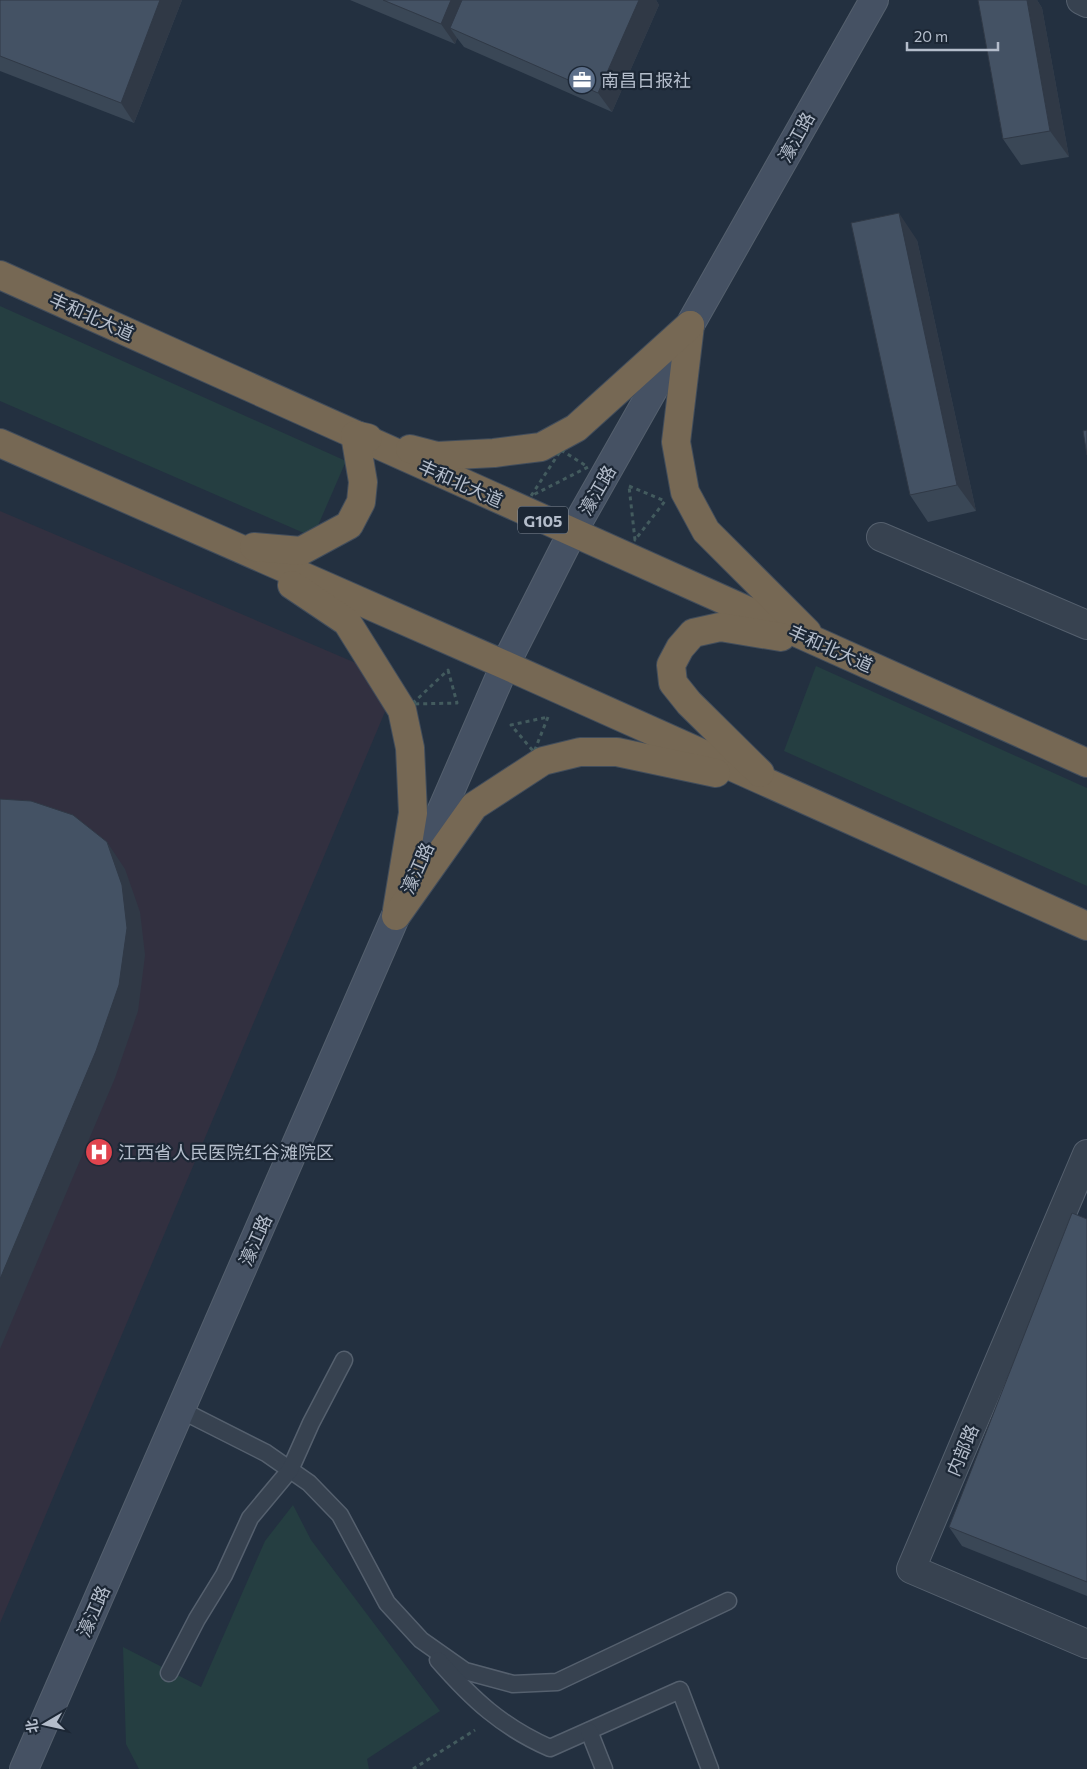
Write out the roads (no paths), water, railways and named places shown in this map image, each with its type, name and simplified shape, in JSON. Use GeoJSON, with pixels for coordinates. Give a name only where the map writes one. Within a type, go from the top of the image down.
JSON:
{"type":"FeatureCollection","features":[{"type":"Feature","properties":{"kind":"highway","name":"丰和北大道"},"geometry":{"type":"LineString","coordinates":[[0,274],[354,435],[1087,763]]}},
{"type":"Feature","properties":{"kind":"highway"},"geometry":{"type":"LineString","coordinates":[[233,546],[301,551],[349,525],[361,502],[363,482],[354,435],[437,456],[494,453],[541,447],[576,428],[690,325]]}},
{"type":"Feature","properties":{"kind":"highway"},"geometry":{"type":"LineString","coordinates":[[690,325],[676,442],[685,492],[706,531],[819,643]]}},
{"type":"Feature","properties":{"kind":"highway"},"geometry":{"type":"LineString","coordinates":[[0,443],[505,665],[1087,926]]}},
{"type":"Feature","properties":{"kind":"highway"},"geometry":{"type":"LineString","coordinates":[[233,546],[347,622],[402,710],[410,748],[413,813],[396,916]]}},
{"type":"Feature","properties":{"kind":"highway"},"geometry":{"type":"LineString","coordinates":[[774,786],[688,703],[673,683],[671,665],[680,648],[693,633],[720,627],[819,643]]}},
{"type":"Feature","properties":{"kind":"highway"},"geometry":{"type":"LineString","coordinates":[[396,916],[474,806],[505,784],[543,762],[580,752],[617,752],[774,786]]}},
{"type":"Feature","properties":{"kind":"street","name":"濠江路"},"geometry":{"type":"LineString","coordinates":[[24,1769],[505,665],[572,533],[874,0]]}},
{"type":"Feature","properties":{"kind":"street"},"geometry":{"type":"LineString","coordinates":[[1081,0],[1087,2]]}},
{"type":"Feature","properties":{"kind":"street"},"geometry":{"type":"LineString","coordinates":[[881,537],[1087,625]]}},
{"type":"Feature","properties":{"kind":"street","name":"内部路"},"geometry":{"type":"LineString","coordinates":[[1087,1154],[911,1569],[1087,1644]]}},
{"type":"Feature","properties":{"kind":"lane"},"geometry":{"type":"LineString","coordinates":[[169,1673],[197,1618],[224,1576],[250,1518],[290,1470],[311,1423],[344,1360]]}},
{"type":"Feature","properties":{"kind":"lane"},"geometry":{"type":"LineString","coordinates":[[181,1410],[266,1453],[309,1483],[340,1515],[387,1603],[468,1693],[521,1735],[550,1748],[680,1690],[710,1769]]}},
{"type":"Feature","properties":{"kind":"lane"},"geometry":{"type":"LineString","coordinates":[[421,1640],[466,1671],[513,1684],[557,1682],[728,1601]]}},
{"type":"Feature","properties":{"kind":"lane"},"geometry":{"type":"LineString","coordinates":[[588,1731],[604,1769]]}},
{"type":"Feature","properties":{"kind":"place","name":"南昌日报社"},"geometry":{"type":"Point","coordinates":[582,80]}},
{"type":"Feature","properties":{"kind":"place","name":"江西省人民医院红谷滩院区"},"geometry":{"type":"Point","coordinates":[99,1152]}}]}
